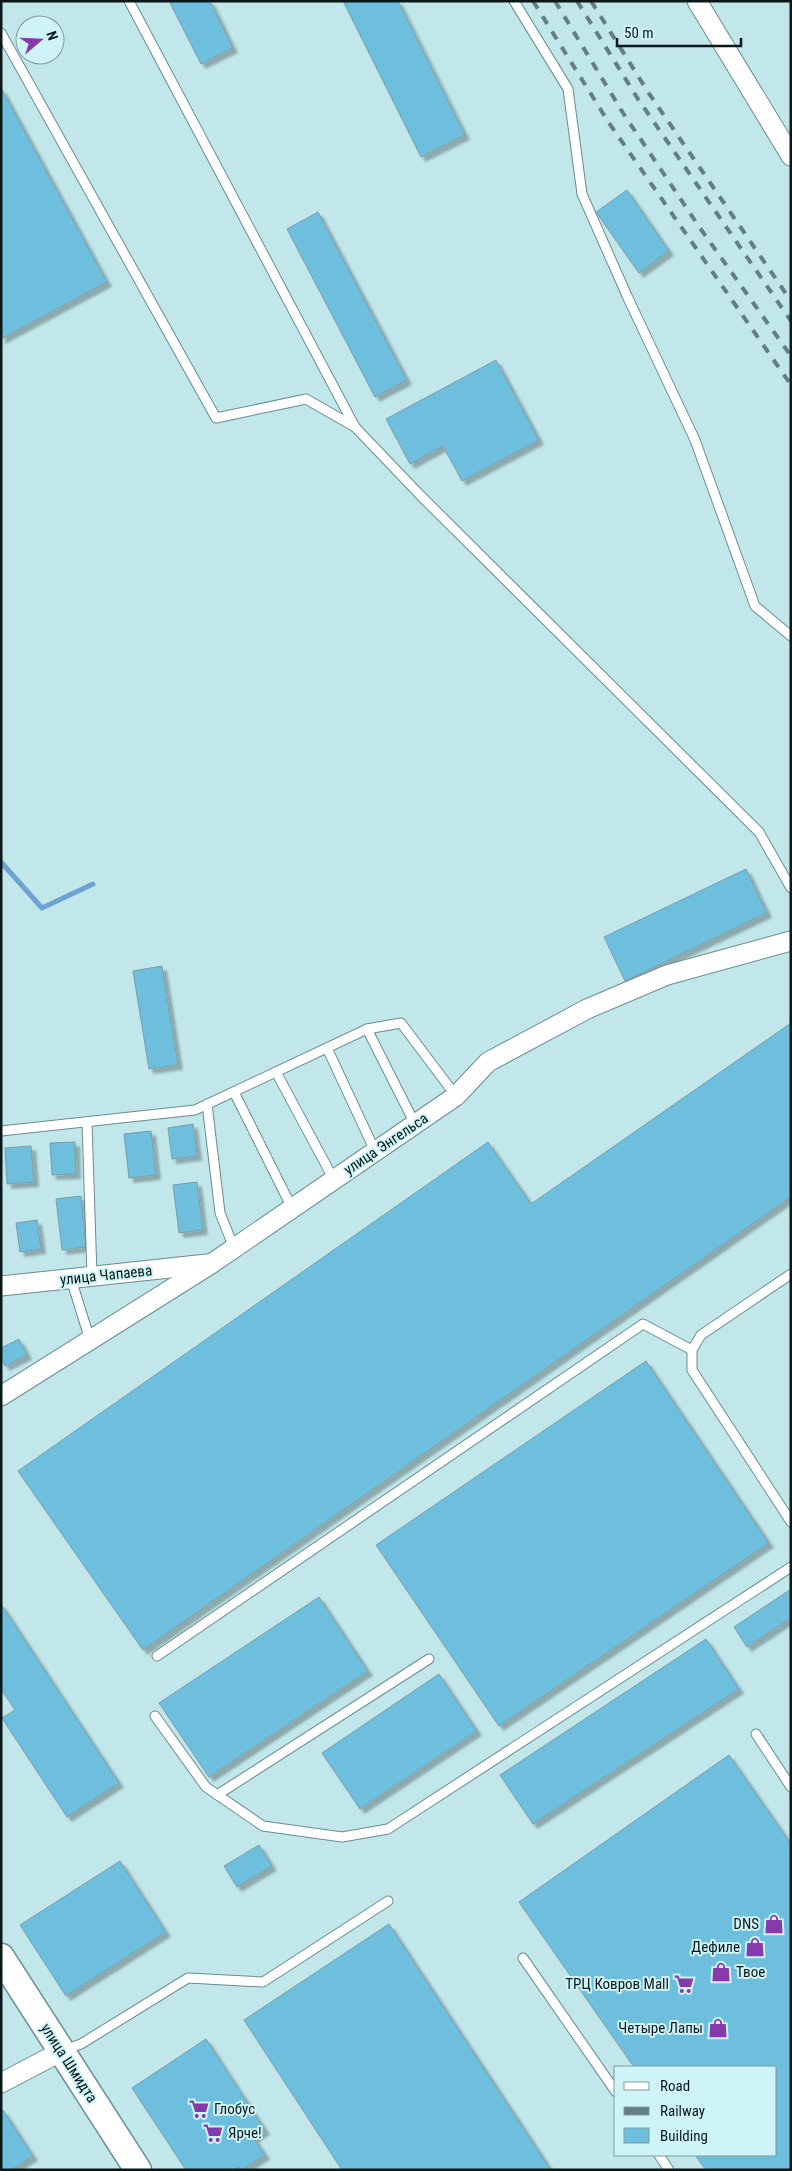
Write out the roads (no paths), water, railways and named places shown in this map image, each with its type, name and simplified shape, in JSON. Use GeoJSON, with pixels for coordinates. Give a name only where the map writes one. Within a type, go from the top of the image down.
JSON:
{"type":"FeatureCollection","features":[{"type":"Feature","properties":{"kind":"main road","name":"улица Шмидта"},"geometry":{"type":"LineString","coordinates":[[1,1957],[138,2170]]}},
{"type":"Feature","properties":{"kind":"street"},"geometry":{"type":"LineString","coordinates":[[697,1],[791,156]]}},
{"type":"Feature","properties":{"kind":"street","name":"улица Энгельса"},"geometry":{"type":"LineString","coordinates":[[1,1396],[211,1264],[334,1180],[456,1096],[488,1062],[587,1009],[667,975],[791,941]]}},
{"type":"Feature","properties":{"kind":"street","name":"улица Чапаева"},"geometry":{"type":"LineString","coordinates":[[1,1286],[211,1264]]}},
{"type":"Feature","properties":{"kind":"street"},"geometry":{"type":"LineString","coordinates":[[1,2084],[62,2051]]}},
{"type":"Feature","properties":{"kind":"lane"},"geometry":{"type":"LineString","coordinates":[[129,1],[355,427],[421,496],[759,832],[791,888]]}},
{"type":"Feature","properties":{"kind":"lane"},"geometry":{"type":"LineString","coordinates":[[514,1],[568,88],[582,194],[628,298],[695,440],[755,606],[791,636]]}},
{"type":"Feature","properties":{"kind":"lane"},"geometry":{"type":"LineString","coordinates":[[1,33],[216,418],[306,399],[355,427]]}},
{"type":"Feature","properties":{"kind":"lane"},"geometry":{"type":"LineString","coordinates":[[1,1131],[195,1110],[367,1029],[401,1022],[456,1096]]}},
{"type":"Feature","properties":{"kind":"lane"},"geometry":{"type":"LineString","coordinates":[[367,1029],[415,1124]]}},
{"type":"Feature","properties":{"kind":"lane"},"geometry":{"type":"LineString","coordinates":[[327,1048],[375,1151]]}},
{"type":"Feature","properties":{"kind":"lane"},"geometry":{"type":"LineString","coordinates":[[276,1072],[334,1180]]}},
{"type":"Feature","properties":{"kind":"lane"},"geometry":{"type":"LineString","coordinates":[[234,1092],[292,1208]]}},
{"type":"Feature","properties":{"kind":"lane"},"geometry":{"type":"LineString","coordinates":[[207,1104],[220,1213],[234,1248]]}},
{"type":"Feature","properties":{"kind":"lane"},"geometry":{"type":"LineString","coordinates":[[86,1122],[92,1276]]}},
{"type":"Feature","properties":{"kind":"lane"},"geometry":{"type":"LineString","coordinates":[[791,1274],[700,1335],[692,1350],[692,1370],[791,1522]]}},
{"type":"Feature","properties":{"kind":"lane"},"geometry":{"type":"LineString","coordinates":[[71,1279],[90,1340]]}},
{"type":"Feature","properties":{"kind":"lane"},"geometry":{"type":"LineString","coordinates":[[157,1656],[643,1324],[692,1350]]}},
{"type":"Feature","properties":{"kind":"lane"},"geometry":{"type":"LineString","coordinates":[[155,1716],[206,1788],[263,1826],[342,1837],[388,1829],[791,1567]]}},
{"type":"Feature","properties":{"kind":"lane"},"geometry":{"type":"LineString","coordinates":[[217,1795],[429,1659]]}},
{"type":"Feature","properties":{"kind":"lane"},"geometry":{"type":"LineString","coordinates":[[756,1734],[791,1787]]}},
{"type":"Feature","properties":{"kind":"lane"},"geometry":{"type":"LineString","coordinates":[[62,2051],[81,2044],[188,1978],[263,1982],[388,1901]]}},
{"type":"Feature","properties":{"kind":"lane"},"geometry":{"type":"LineString","coordinates":[[523,1958],[614,2089]]}},
{"type":"Feature","properties":{"kind":"lane"},"geometry":{"type":"LineString","coordinates":[[660,2156],[669,2170]]}},
{"type":"Feature","properties":{"kind":"waterway"},"geometry":{"type":"LineString","coordinates":[[1,862],[42,908],[93,884]]}},
{"type":"Feature","properties":{"kind":"railway"},"geometry":{"type":"LineString","coordinates":[[533,1],[609,123],[791,385]]}},
{"type":"Feature","properties":{"kind":"railway"},"geometry":{"type":"LineString","coordinates":[[555,1],[623,113],[700,228],[791,356]]}},
{"type":"Feature","properties":{"kind":"railway"},"geometry":{"type":"LineString","coordinates":[[577,1],[638,99],[791,321]]}},
{"type":"Feature","properties":{"kind":"railway"},"geometry":{"type":"LineString","coordinates":[[591,1],[648,92],[791,301]]}},
{"type":"Feature","properties":{"kind":"place","name":"DNS"},"geometry":{"type":"Point","coordinates":[774,1924]}},
{"type":"Feature","properties":{"kind":"place","name":"Дефиле"},"geometry":{"type":"Point","coordinates":[755,1947]}},
{"type":"Feature","properties":{"kind":"place","name":"Твое"},"geometry":{"type":"Point","coordinates":[721,1972]}},
{"type":"Feature","properties":{"kind":"place","name":"ТРЦ Ковров Mall"},"geometry":{"type":"Point","coordinates":[684,1984]}},
{"type":"Feature","properties":{"kind":"place","name":"Четыре Лапы"},"geometry":{"type":"Point","coordinates":[718,2028]}},
{"type":"Feature","properties":{"kind":"place","name":"Глобус"},"geometry":{"type":"Point","coordinates":[199,2109]}},
{"type":"Feature","properties":{"kind":"place","name":"Ярче!"},"geometry":{"type":"Point","coordinates":[213,2133]}}]}
